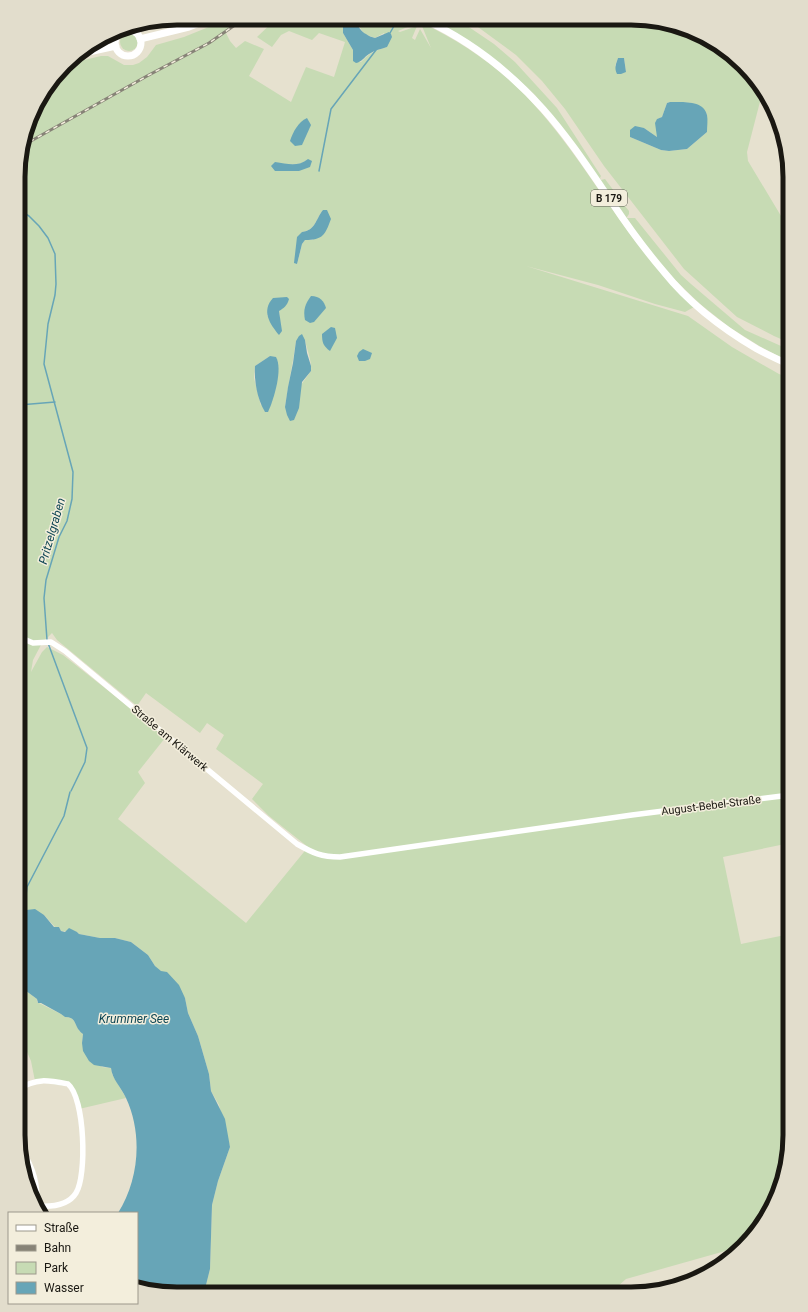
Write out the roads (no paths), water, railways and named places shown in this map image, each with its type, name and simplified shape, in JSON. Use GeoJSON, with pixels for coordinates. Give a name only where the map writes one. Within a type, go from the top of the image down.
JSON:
{"type":"FeatureCollection","features":[{"type":"Feature","properties":{"kind":"main road"},"geometry":{"type":"LineString","coordinates":[[140,39],[192,25]]}},
{"type":"Feature","properties":{"kind":"main road","name":"B 179"},"geometry":{"type":"LineString","coordinates":[[434,25],[463,40],[497,64],[544,110],[573,146],[614,206],[665,273],[696,304],[758,350],[783,362]]}},
{"type":"Feature","properties":{"kind":"main road"},"geometry":{"type":"LineString","coordinates":[[116,38],[116,46],[120,53],[132,55],[138,50],[141,43],[139,36],[133,31]]}},
{"type":"Feature","properties":{"kind":"main road"},"geometry":{"type":"LineString","coordinates":[[91,51],[116,46]]}},
{"type":"Feature","properties":{"kind":"street","name":"Straße am Klärwerk"},"geometry":{"type":"LineString","coordinates":[[25,640],[33,643],[51,642],[65,651],[297,844],[315,854]]}},
{"type":"Feature","properties":{"kind":"street","name":"August-Bebel-Straße"},"geometry":{"type":"LineString","coordinates":[[315,854],[326,857],[340,857],[632,815],[783,796]]}},
{"type":"Feature","properties":{"kind":"street"},"geometry":{"type":"LineString","coordinates":[[25,1086],[36,1081],[55,1081],[68,1084],[75,1092],[82,1120],[83,1147],[81,1179],[76,1194],[64,1203],[43,1207]]}},
{"type":"Feature","properties":{"kind":"street"},"geometry":{"type":"LineString","coordinates":[[27,1161],[33,1171],[37,1193]]}},
{"type":"Feature","properties":{"kind":"water"},"geometry":{"type":"Polygon","coordinates":[[[357,25],[363,32],[375,38],[389,32],[392,37],[387,47],[367,55],[360,62],[356,63],[353,61],[353,50],[343,33],[343,26],[357,25]]]}},
{"type":"Feature","properties":{"kind":"water"},"geometry":{"type":"Polygon","coordinates":[[[618,58],[624,58],[626,72],[621,74],[617,74],[616,70],[618,58]]]}},
{"type":"Feature","properties":{"kind":"water"},"geometry":{"type":"Polygon","coordinates":[[[667,103],[692,103],[702,107],[707,115],[707,132],[687,149],[669,151],[661,150],[630,137],[630,130],[635,126],[644,128],[657,137],[655,123],[657,119],[662,117],[667,103]]]}},
{"type":"Feature","properties":{"kind":"water"},"geometry":{"type":"Polygon","coordinates":[[[307,118],[311,125],[302,145],[295,146],[290,141],[293,134],[298,125],[307,118]]]}},
{"type":"Feature","properties":{"kind":"water"},"geometry":{"type":"Polygon","coordinates":[[[308,159],[312,161],[310,167],[299,171],[275,171],[271,166],[275,162],[297,164],[308,159]]]}},
{"type":"Feature","properties":{"kind":"water"},"geometry":{"type":"Polygon","coordinates":[[[323,210],[327,210],[331,219],[325,233],[320,238],[305,240],[302,244],[297,264],[294,263],[297,237],[302,232],[313,227],[323,210]]]}},
{"type":"Feature","properties":{"kind":"water"},"geometry":{"type":"Polygon","coordinates":[[[311,296],[321,299],[326,308],[314,322],[310,323],[305,320],[304,310],[311,296]]]}},
{"type":"Feature","properties":{"kind":"water"},"geometry":{"type":"Polygon","coordinates":[[[287,297],[289,299],[287,303],[284,308],[279,311],[282,331],[279,335],[268,317],[267,313],[269,303],[273,298],[287,297]]]}},
{"type":"Feature","properties":{"kind":"water"},"geometry":{"type":"Polygon","coordinates":[[[331,327],[335,328],[337,338],[330,351],[323,344],[322,334],[331,327]]]}},
{"type":"Feature","properties":{"kind":"water"},"geometry":{"type":"Polygon","coordinates":[[[302,334],[305,340],[311,371],[302,382],[299,408],[294,420],[290,421],[285,407],[296,341],[302,334]]]}},
{"type":"Feature","properties":{"kind":"water"},"geometry":{"type":"Polygon","coordinates":[[[363,349],[372,353],[370,359],[359,361],[357,356],[363,349]]]}},
{"type":"Feature","properties":{"kind":"water"},"geometry":{"type":"Polygon","coordinates":[[[270,356],[276,357],[279,369],[275,392],[268,412],[265,412],[257,389],[255,366],[270,356]]]}},
{"type":"Feature","properties":{"kind":"water","name":"Krummer See"},"geometry":{"type":"Polygon","coordinates":[[[35,909],[44,915],[54,927],[59,927],[61,931],[65,932],[69,928],[79,934],[100,938],[115,938],[131,942],[148,955],[155,966],[161,971],[167,972],[179,985],[185,998],[188,1013],[198,1036],[209,1074],[211,1091],[225,1119],[230,1147],[218,1181],[212,1205],[210,1269],[206,1287],[167,1287],[138,1282],[138,1212],[119,1212],[130,1186],[136,1157],[135,1127],[131,1112],[126,1098],[113,1076],[111,1068],[94,1065],[89,1061],[83,1051],[83,1034],[78,1029],[74,1020],[65,1017],[41,1003],[38,1003],[37,999],[25,990],[25,910],[35,909]]]}},
{"type":"Feature","properties":{"kind":"waterway"},"geometry":{"type":"LineString","coordinates":[[390,33],[394,26]]}},
{"type":"Feature","properties":{"kind":"waterway"},"geometry":{"type":"LineString","coordinates":[[319,171],[331,109],[376,50]]}},
{"type":"Feature","properties":{"kind":"waterway","name":"Pritzelgraben"},"geometry":{"type":"LineString","coordinates":[[25,214],[39,226],[48,238],[55,254],[55,295],[48,324],[44,364],[73,472],[72,499],[67,521],[59,537],[46,580],[44,598],[47,640]]}},
{"type":"Feature","properties":{"kind":"waterway"},"geometry":{"type":"LineString","coordinates":[[25,404],[55,402]]}},
{"type":"Feature","properties":{"kind":"waterway","name":"Pritzelgraben"},"geometry":{"type":"LineString","coordinates":[[48,643],[87,748],[85,762],[71,791]]}},
{"type":"Feature","properties":{"kind":"waterway","name":"Pritzelgraben"},"geometry":{"type":"LineString","coordinates":[[25,904],[27,887],[64,816],[70,792]]}},
{"type":"Feature","properties":{"kind":"railway"},"geometry":{"type":"LineString","coordinates":[[29,142],[209,43],[235,25]]}}]}
